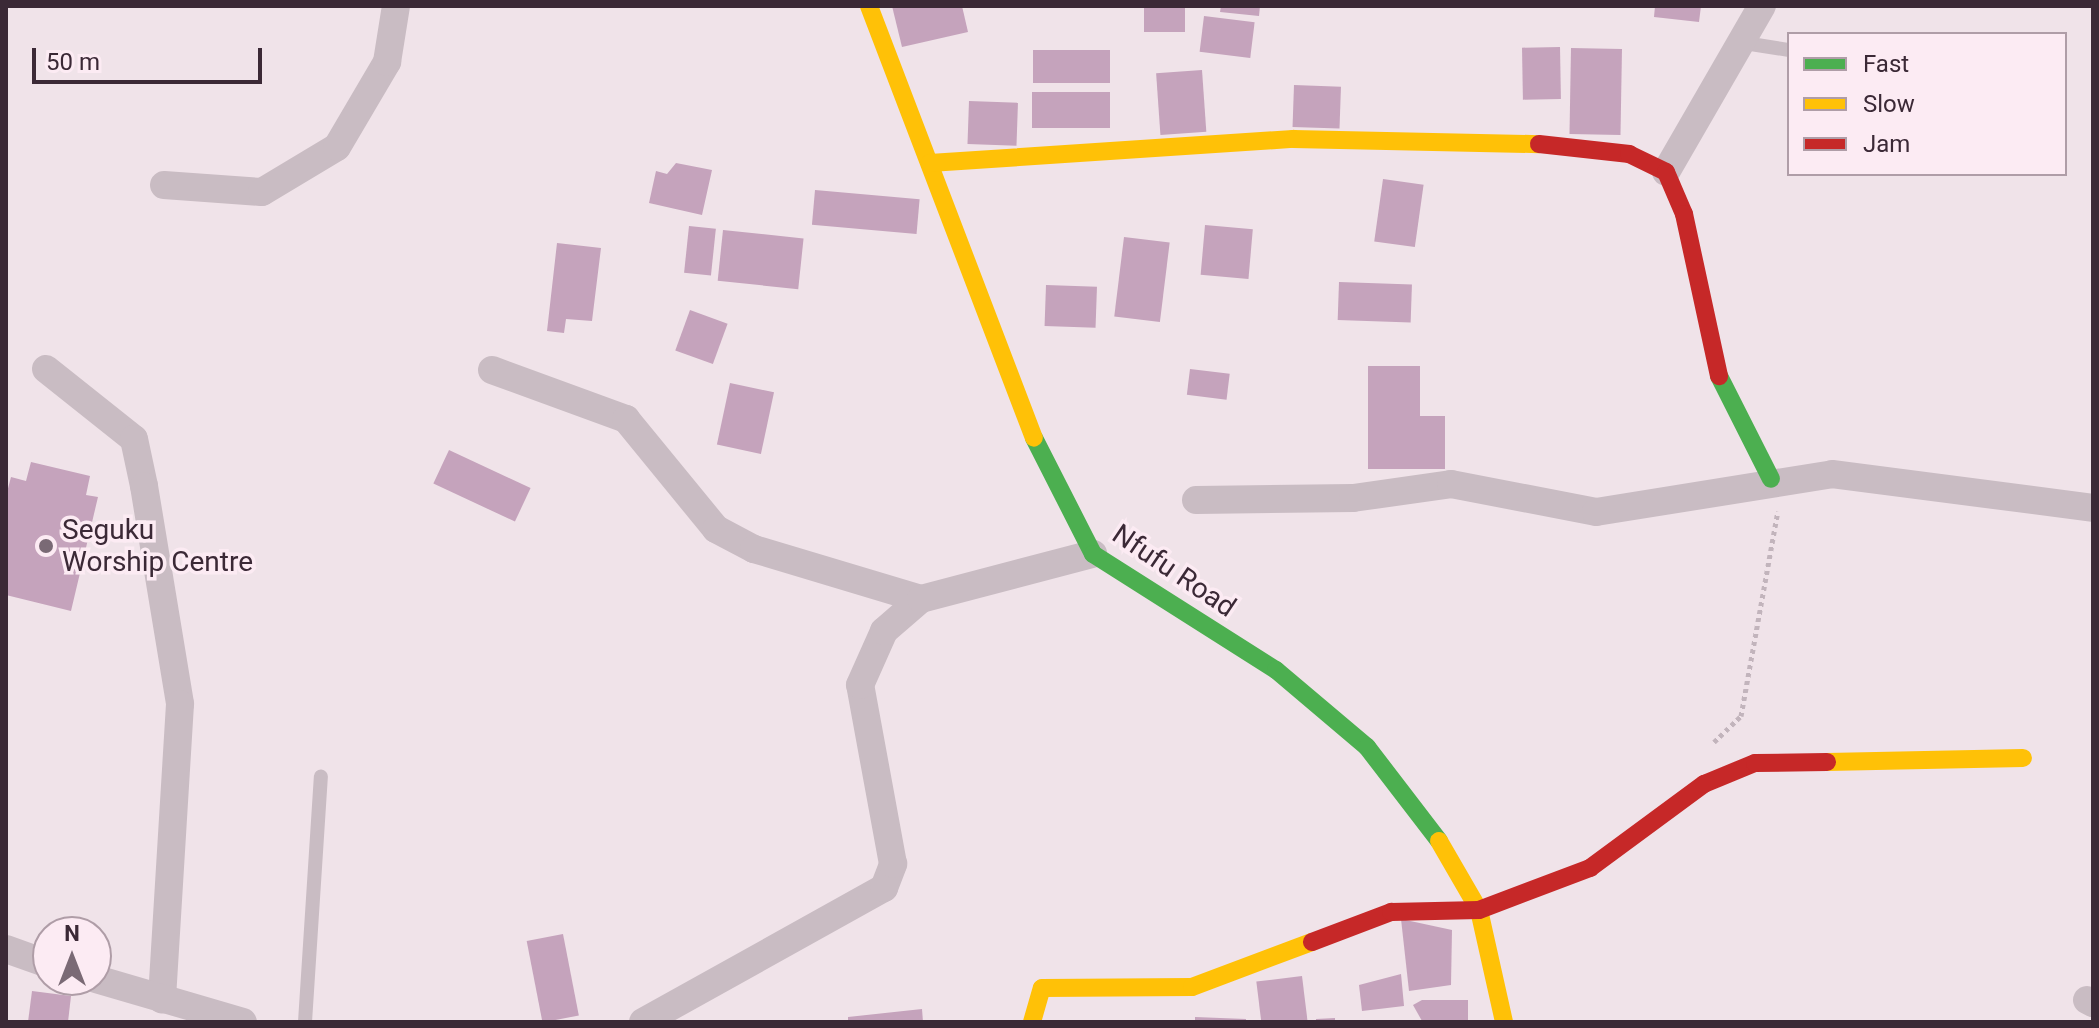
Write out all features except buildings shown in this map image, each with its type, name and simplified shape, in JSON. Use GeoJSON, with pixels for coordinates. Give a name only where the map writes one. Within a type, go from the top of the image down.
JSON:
{"type":"FeatureCollection","features":[{"type":"Feature","properties":{"kind":"street"},"geometry":{"type":"LineString","coordinates":[[164,185],[262,192],[337,147],[387,62],[396,6]]}},
{"type":"Feature","properties":{"kind":"street","name":"Nfufu Road"},"geometry":{"type":"LineString","coordinates":[[869,6],[1043,461],[1093,554],[1276,670],[1367,747],[1449,855],[1479,910],[1504,1022]]}},
{"type":"Feature","properties":{"kind":"street"},"geometry":{"type":"LineString","coordinates":[[1666,172],[1738,42],[1762,6]]}},
{"type":"Feature","properties":{"kind":"street"},"geometry":{"type":"LineString","coordinates":[[930,163],[1293,139],[1580,145],[1629,154],[1666,172],[1684,214],[1723,397],[1771,479]]}},
{"type":"Feature","properties":{"kind":"street"},"geometry":{"type":"LineString","coordinates":[[46,369],[134,439],[144,486],[180,704],[162,999]]}},
{"type":"Feature","properties":{"kind":"street"},"geometry":{"type":"LineString","coordinates":[[492,370],[626,419],[716,529],[754,549],[921,599]]}},
{"type":"Feature","properties":{"kind":"street"},"geometry":{"type":"LineString","coordinates":[[1196,500],[1338,499],[1451,484],[1596,512],[1771,479],[1832,474],[2093,508]]}},
{"type":"Feature","properties":{"kind":"street"},"geometry":{"type":"LineString","coordinates":[[643,1022],[884,888],[893,864],[860,685],[884,631],[921,599],[1093,554]]}},
{"type":"Feature","properties":{"kind":"street"},"geometry":{"type":"LineString","coordinates":[[1032,1022],[1042,988],[1192,987],[1391,912],[1479,910],[1590,868],[1704,784],[1755,763],[2023,758]]}},
{"type":"Feature","properties":{"kind":"street"},"geometry":{"type":"LineString","coordinates":[[6,949],[32,958]]}},
{"type":"Feature","properties":{"kind":"street"},"geometry":{"type":"LineString","coordinates":[[112,984],[243,1022]]}},
{"type":"Feature","properties":{"kind":"lane"},"geometry":{"type":"LineString","coordinates":[[1738,42],[1787,50]]}},
{"type":"Feature","properties":{"kind":"lane"},"geometry":{"type":"LineString","coordinates":[[305,1022],[321,777]]}},
{"type":"Feature","properties":{"kind":"path"},"geometry":{"type":"LineString","coordinates":[[1710,752],[1741,716],[1779,514],[1771,479]]}},
{"type":"Feature","properties":{"kind":"traffic: fast"},"geometry":{"type":"LineString","coordinates":[[1719,376],[1771,479]]}},
{"type":"Feature","properties":{"kind":"traffic: fast"},"geometry":{"type":"LineString","coordinates":[[1034,438],[1093,554],[1276,670],[1367,747],[1439,841]]}},
{"type":"Feature","properties":{"kind":"traffic: slow"},"geometry":{"type":"LineString","coordinates":[[869,6],[1034,438]]}},
{"type":"Feature","properties":{"kind":"traffic: slow"},"geometry":{"type":"LineString","coordinates":[[930,163],[1293,139],[1539,144]]}},
{"type":"Feature","properties":{"kind":"traffic: slow"},"geometry":{"type":"LineString","coordinates":[[1827,762],[2023,758]]}},
{"type":"Feature","properties":{"kind":"traffic: slow"},"geometry":{"type":"LineString","coordinates":[[1439,841],[1479,910],[1504,1022]]}},
{"type":"Feature","properties":{"kind":"traffic: slow"},"geometry":{"type":"LineString","coordinates":[[1032,1022],[1042,988],[1192,987],[1312,942]]}},
{"type":"Feature","properties":{"kind":"traffic: jam"},"geometry":{"type":"LineString","coordinates":[[1539,144],[1629,154],[1666,172],[1684,214],[1719,376]]}},
{"type":"Feature","properties":{"kind":"traffic: jam"},"geometry":{"type":"LineString","coordinates":[[1312,942],[1391,912],[1479,910],[1590,868],[1704,784],[1755,763],[1827,762]]}},
{"type":"Feature","properties":{"kind":"place","name":"Seguku Worship Centre"},"geometry":{"type":"Point","coordinates":[46,546]}}]}
